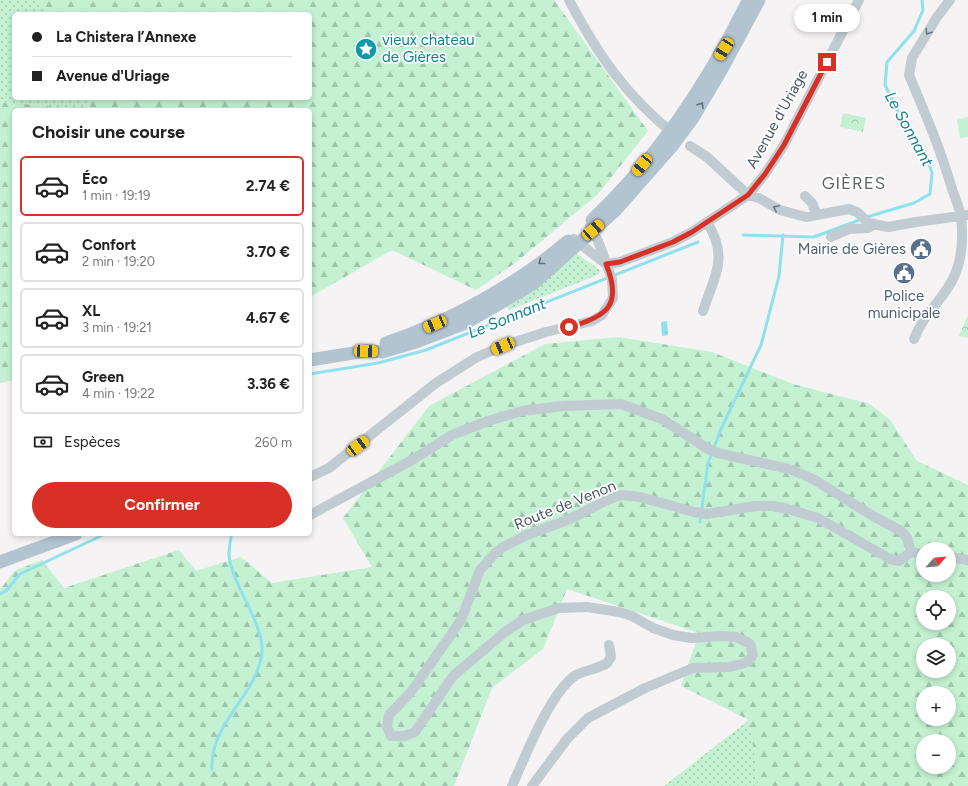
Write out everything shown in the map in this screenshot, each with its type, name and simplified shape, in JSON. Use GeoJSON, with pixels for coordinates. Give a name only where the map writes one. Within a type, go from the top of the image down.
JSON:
{"type":"FeatureCollection","features":[{"type":"Feature","properties":{"kind":"main road"},"geometry":{"type":"LineString","coordinates":[[312,360],[366,351],[382,352],[400,347],[466,324],[533,284],[590,227],[632,193],[674,134],[726,46],[749,0]]}},
{"type":"Feature","properties":{"kind":"main road"},"geometry":{"type":"LineString","coordinates":[[674,134],[693,118],[722,69],[759,0]]}},
{"type":"Feature","properties":{"kind":"main road"},"geometry":{"type":"LineString","coordinates":[[0,562],[71,536]]}},
{"type":"Feature","properties":{"kind":"street"},"geometry":{"type":"LineString","coordinates":[[569,0],[597,49],[622,85],[638,103],[674,134]]}},
{"type":"Feature","properties":{"kind":"street","name":"Avenue d'Uriage"},"geometry":{"type":"LineString","coordinates":[[606,264],[620,262],[657,249],[692,232],[748,195],[765,174],[784,145],[859,0]]}},
{"type":"Feature","properties":{"kind":"street"},"geometry":{"type":"LineString","coordinates":[[914,338],[922,322],[950,286],[957,271],[964,216],[909,76],[912,58],[937,17],[950,0]]}},
{"type":"Feature","properties":{"kind":"street"},"geometry":{"type":"LineString","coordinates":[[690,146],[707,157],[748,195],[759,198],[780,210],[806,217],[849,209],[857,212],[872,224],[888,228],[916,222],[964,216]]}},
{"type":"Feature","properties":{"kind":"street"},"geometry":{"type":"LineString","coordinates":[[805,196],[812,203],[817,215]]}},
{"type":"Feature","properties":{"kind":"street"},"geometry":{"type":"LineString","coordinates":[[703,311],[717,270],[719,256],[716,236],[707,222]]}},
{"type":"Feature","properties":{"kind":"street"},"geometry":{"type":"LineString","coordinates":[[831,237],[848,230],[868,228],[872,224]]}},
{"type":"Feature","properties":{"kind":"street"},"geometry":{"type":"LineString","coordinates":[[312,476],[329,468],[436,383],[477,357],[503,346],[546,332],[592,321],[602,315],[613,298],[611,277],[590,227]]}},
{"type":"Feature","properties":{"kind":"street"},"geometry":{"type":"LineString","coordinates":[[576,240],[606,264]]}},
{"type":"Feature","properties":{"kind":"street"},"geometry":{"type":"LineString","coordinates":[[312,514],[412,460],[452,435],[488,420],[522,411],[563,406],[621,404],[662,419],[713,451],[789,470],[813,478],[873,516],[901,531],[907,538],[911,552],[916,553]]}},
{"type":"Feature","properties":{"kind":"street","name":"Route de Venon"},"geometry":{"type":"LineString","coordinates":[[532,786],[566,739],[588,718],[645,688],[693,668],[730,666],[748,662],[753,655],[750,644],[737,637],[723,636],[691,638],[673,635],[653,628],[632,616],[619,612],[587,607],[559,608],[523,620],[505,632],[453,676],[415,732],[404,736],[391,736],[387,727],[388,715],[411,692],[462,620],[480,570],[504,547],[528,535],[570,519],[607,500],[621,495],[640,496],[694,512],[707,514],[755,506],[773,506],[818,518],[890,559],[899,561],[911,552]]}},
{"type":"Feature","properties":{"kind":"street"},"geometry":{"type":"LineString","coordinates":[[956,558],[968,560]]}},
{"type":"Feature","properties":{"kind":"street"},"geometry":{"type":"LineString","coordinates":[[512,786],[544,716],[567,684],[576,675],[608,663],[610,657],[609,645]]}},
{"type":"Feature","properties":{"kind":"green space"},"geometry":{"type":"Polygon","coordinates":[[[0,0],[34,0],[51,12],[12,12],[12,100],[89,100],[84,108],[0,102],[0,0]]]}},
{"type":"Feature","properties":{"kind":"green space"},"geometry":{"type":"Polygon","coordinates":[[[34,0],[554,0],[648,131],[597,195],[515,263],[476,290],[392,250],[312,296],[312,108],[84,108],[89,100],[312,100],[312,12],[51,12],[34,0]]]}},
{"type":"Feature","properties":{"kind":"green space"},"geometry":{"type":"Polygon","coordinates":[[[0,102],[71,108],[12,108],[12,380],[0,383],[0,102]]]}},
{"type":"Feature","properties":{"kind":"green space"},"geometry":{"type":"Polygon","coordinates":[[[843,113],[866,118],[863,132],[840,127],[843,113]]]}},
{"type":"Feature","properties":{"kind":"green space"},"geometry":{"type":"Polygon","coordinates":[[[968,117],[968,137],[960,138],[957,120],[968,117]]]}},
{"type":"Feature","properties":{"kind":"green space"},"geometry":{"type":"Polygon","coordinates":[[[576,253],[601,271],[598,275],[509,310],[507,307],[532,291],[576,253]]]}},
{"type":"Feature","properties":{"kind":"green space"},"geometry":{"type":"Polygon","coordinates":[[[968,315],[968,338],[959,336],[968,315]]]}},
{"type":"Feature","properties":{"kind":"green space"},"geometry":{"type":"Polygon","coordinates":[[[618,337],[712,352],[793,384],[870,404],[890,420],[917,461],[968,485],[968,786],[759,786],[749,720],[681,686],[699,633],[567,589],[543,649],[492,688],[454,786],[0,786],[0,590],[14,571],[42,560],[64,588],[179,550],[196,571],[241,557],[272,583],[372,567],[343,518],[429,406],[545,344],[618,337]]]}},
{"type":"Feature","properties":{"kind":"green space"},"geometry":{"type":"Polygon","coordinates":[[[749,720],[759,786],[664,786],[749,720]]]}},
{"type":"Feature","properties":{"kind":"water"},"geometry":{"type":"Polygon","coordinates":[[[667,321],[668,335],[662,336],[661,322],[667,321]]]}},
{"type":"Feature","properties":{"kind":"waterway","name":"Le Sonnant"},"geometry":{"type":"LineString","coordinates":[[867,217],[914,203],[930,194],[932,173],[925,152],[903,122],[885,85],[887,62],[914,31],[923,10],[922,0]]}},
{"type":"Feature","properties":{"kind":"waterway","name":"Le Sonnant"},"geometry":{"type":"LineString","coordinates":[[743,235],[814,237],[862,219]]}},
{"type":"Feature","properties":{"kind":"waterway"},"geometry":{"type":"LineString","coordinates":[[700,522],[708,463],[721,429],[761,345],[779,276],[783,235]]}},
{"type":"Feature","properties":{"kind":"waterway","name":"Le Sonnant"},"geometry":{"type":"LineString","coordinates":[[312,374],[378,363],[426,350],[698,242]]}},
{"type":"Feature","properties":{"kind":"waterway","name":"Le Sonnant"},"geometry":{"type":"LineString","coordinates":[[0,594],[7,590],[20,574],[101,536]]}},
{"type":"Feature","properties":{"kind":"waterway"},"geometry":{"type":"LineString","coordinates":[[212,769],[213,753],[217,739],[256,674],[261,659],[262,647],[260,634],[255,621],[231,567],[229,555],[231,537]]}},
{"type":"Feature","properties":{"kind":"place","name":"vieux chateau de Gières"},"geometry":{"type":"Point","coordinates":[366,49]}},
{"type":"Feature","properties":{"kind":"place","name":"Mairie de Gières"},"geometry":{"type":"Point","coordinates":[921,249]}},
{"type":"Feature","properties":{"kind":"place","name":"Police municipale"},"geometry":{"type":"Point","coordinates":[904,273]}},
{"type":"Feature","properties":{"kind":"district","name":"GIÈRES"},"geometry":{"type":"Point","coordinates":[854,183]}},
{"type":"Feature","properties":{"kind":"route"},"geometry":{"type":"LineString","coordinates":[[569,327],[592,321],[602,315],[608,308],[613,298],[612,279],[606,264],[620,262],[673,242],[692,232],[748,195],[765,174],[784,145],[799,113],[827,62]]}}]}
